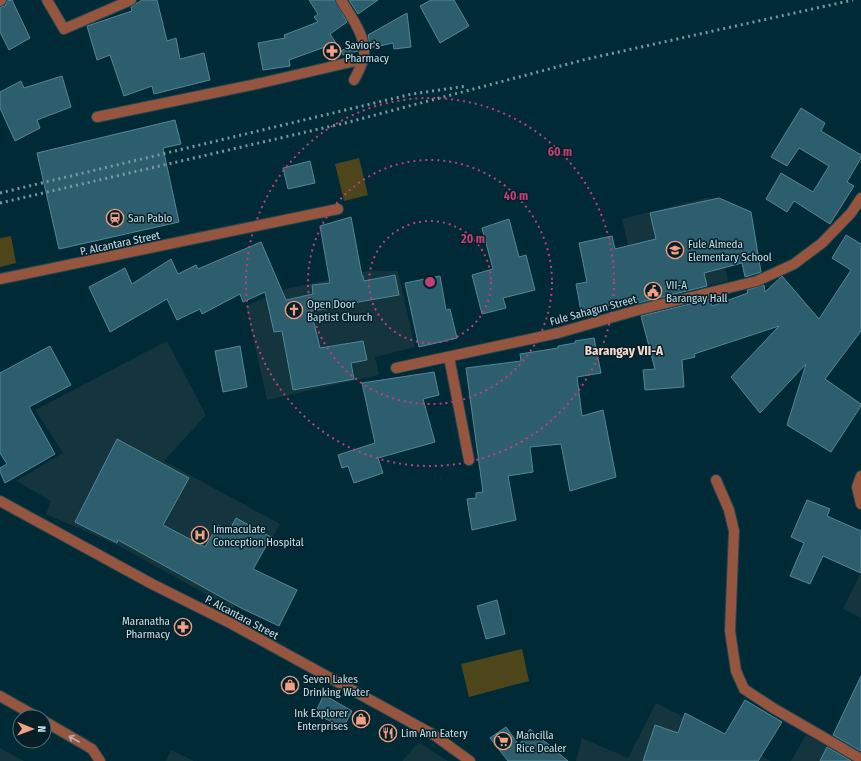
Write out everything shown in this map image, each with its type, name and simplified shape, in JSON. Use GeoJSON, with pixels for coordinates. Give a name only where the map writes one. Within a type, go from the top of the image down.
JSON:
{"type":"FeatureCollection","features":[{"type":"Feature","properties":{"kind":"street"},"geometry":{"type":"LineString","coordinates":[[47,0],[64,29],[131,0]]}},
{"type":"Feature","properties":{"kind":"street"},"geometry":{"type":"LineString","coordinates":[[341,0],[356,25],[363,41],[364,58],[354,80]]}},
{"type":"Feature","properties":{"kind":"street"},"geometry":{"type":"LineString","coordinates":[[97,117],[262,83],[364,58]]}},
{"type":"Feature","properties":{"kind":"street","name":"Fule Sahagun Street"},"geometry":{"type":"LineString","coordinates":[[396,368],[558,333],[638,310],[757,281],[794,264],[822,243],[851,212],[861,198]]}},
{"type":"Feature","properties":{"kind":"street","name":"P. Alcantara Street"},"geometry":{"type":"LineString","coordinates":[[0,279],[338,209]]}},
{"type":"Feature","properties":{"kind":"street"},"geometry":{"type":"LineString","coordinates":[[449,357],[469,460]]}},
{"type":"Feature","properties":{"kind":"street"},"geometry":{"type":"LineString","coordinates":[[861,476],[857,487],[861,504]]}},
{"type":"Feature","properties":{"kind":"street"},"geometry":{"type":"LineString","coordinates":[[716,480],[729,510],[734,531],[730,631],[736,671],[744,689],[772,708],[861,759]]}},
{"type":"Feature","properties":{"kind":"street","name":"P. Alcantara Street"},"geometry":{"type":"LineString","coordinates":[[0,501],[152,584],[232,624],[420,728],[470,761]]}},
{"type":"Feature","properties":{"kind":"street"},"geometry":{"type":"LineString","coordinates":[[0,696],[22,709]]}},
{"type":"Feature","properties":{"kind":"street"},"geometry":{"type":"LineString","coordinates":[[52,726],[92,749],[100,761]]}},
{"type":"Feature","properties":{"kind":"shaded area"},"geometry":{"type":"Polygon","coordinates":[[[359,158],[368,195],[344,201],[335,164],[359,158]]]}},
{"type":"Feature","properties":{"kind":"shaded area","name":"Fule Almeda Elementary School"},"geometry":{"type":"Polygon","coordinates":[[[709,197],[728,281],[668,295],[637,286],[622,219],[709,197]]]}},
{"type":"Feature","properties":{"kind":"shaded area"},"geometry":{"type":"Polygon","coordinates":[[[11,236],[16,263],[0,267],[0,238],[11,236]]]}},
{"type":"Feature","properties":{"kind":"shaded area"},"geometry":{"type":"Polygon","coordinates":[[[367,271],[398,271],[415,347],[375,357],[379,375],[267,400],[246,306],[286,289],[367,271]]]}},
{"type":"Feature","properties":{"kind":"shaded area"},"geometry":{"type":"Polygon","coordinates":[[[167,341],[206,415],[164,461],[280,524],[233,609],[119,546],[46,514],[51,501],[16,481],[63,453],[35,410],[167,341]]]}},
{"type":"Feature","properties":{"kind":"shaded area"},"geometry":{"type":"Polygon","coordinates":[[[861,572],[861,618],[843,609],[861,572]]]}},
{"type":"Feature","properties":{"kind":"shaded area"},"geometry":{"type":"Polygon","coordinates":[[[522,649],[529,681],[469,697],[461,664],[522,649]]]}},
{"type":"Feature","properties":{"kind":"shaded area"},"geometry":{"type":"Polygon","coordinates":[[[656,703],[771,761],[576,761],[582,738],[628,758],[656,703]]]}},
{"type":"Feature","properties":{"kind":"shaded area"},"geometry":{"type":"Polygon","coordinates":[[[806,735],[856,761],[791,761],[806,735]]]}},
{"type":"Feature","properties":{"kind":"shaded area"},"geometry":{"type":"Polygon","coordinates":[[[419,742],[429,749],[448,761],[402,761],[419,742]]]}},
{"type":"Feature","properties":{"kind":"shaded area"},"geometry":{"type":"Polygon","coordinates":[[[0,748],[24,761],[0,761],[0,748]]]}},
{"type":"Feature","properties":{"kind":"shaded area"},"geometry":{"type":"Polygon","coordinates":[[[171,750],[194,761],[166,761],[171,750]]]}},
{"type":"Feature","properties":{"kind":"building"},"geometry":{"type":"Polygon","coordinates":[[[12,0],[30,38],[9,50],[0,32],[0,7],[5,6],[7,1],[12,0]]]}},
{"type":"Feature","properties":{"kind":"building"},"geometry":{"type":"Polygon","coordinates":[[[142,0],[157,0],[167,41],[176,38],[180,59],[204,53],[210,80],[154,94],[152,86],[124,96],[110,55],[97,60],[87,26],[132,11],[131,7],[142,0]]]}},
{"type":"Feature","properties":{"kind":"building"},"geometry":{"type":"Polygon","coordinates":[[[309,0],[335,0],[347,22],[330,34],[336,43],[289,60],[290,66],[263,70],[258,43],[285,38],[284,35],[318,22],[314,17],[318,14],[309,0]]]}},
{"type":"Feature","properties":{"kind":"building"},"geometry":{"type":"Polygon","coordinates":[[[349,0],[378,0],[358,14],[349,0]]]}},
{"type":"Feature","properties":{"kind":"building"},"geometry":{"type":"Polygon","coordinates":[[[431,0],[454,0],[469,26],[440,43],[420,6],[431,0]]]}},
{"type":"Feature","properties":{"kind":"building"},"geometry":{"type":"Polygon","coordinates":[[[407,13],[411,47],[394,49],[393,43],[370,48],[368,35],[407,13]]]}},
{"type":"Feature","properties":{"kind":"building"},"geometry":{"type":"Polygon","coordinates":[[[356,42],[358,51],[343,55],[341,51],[356,42]]]}},
{"type":"Feature","properties":{"kind":"building"},"geometry":{"type":"Polygon","coordinates":[[[62,76],[71,107],[37,120],[40,128],[15,141],[0,108],[0,92],[21,81],[24,88],[62,76]]]}},
{"type":"Feature","properties":{"kind":"building"},"geometry":{"type":"Polygon","coordinates":[[[801,108],[825,123],[821,131],[861,155],[861,158],[847,182],[854,186],[830,224],[794,201],[787,212],[766,199],[781,173],[813,192],[829,166],[799,148],[787,166],[771,157],[801,108]]]}},
{"type":"Feature","properties":{"kind":"building"},"geometry":{"type":"Polygon","coordinates":[[[175,120],[181,144],[163,148],[179,222],[59,249],[37,153],[175,120]]]}},
{"type":"Feature","properties":{"kind":"building"},"geometry":{"type":"Polygon","coordinates":[[[310,161],[315,183],[288,189],[283,168],[310,161]]]}},
{"type":"Feature","properties":{"kind":"building"},"geometry":{"type":"Polygon","coordinates":[[[719,198],[751,212],[761,272],[745,277],[742,263],[704,273],[707,286],[638,303],[637,300],[581,311],[576,284],[587,282],[579,243],[612,236],[615,249],[656,239],[650,213],[719,198]]]}},
{"type":"Feature","properties":{"kind":"building"},"geometry":{"type":"Polygon","coordinates":[[[351,217],[364,281],[395,275],[399,295],[341,305],[341,307],[311,311],[320,348],[363,341],[367,360],[351,363],[354,379],[293,390],[282,331],[274,332],[265,292],[243,302],[240,294],[202,314],[200,309],[177,320],[167,299],[110,332],[89,287],[125,268],[132,284],[171,259],[178,274],[196,265],[198,269],[261,242],[286,300],[313,294],[312,285],[330,283],[320,226],[351,217]]]}},
{"type":"Feature","properties":{"kind":"building"},"geometry":{"type":"Polygon","coordinates":[[[509,219],[519,257],[526,255],[535,290],[503,298],[506,308],[482,314],[472,275],[493,269],[482,228],[509,219]]]}},
{"type":"Feature","properties":{"kind":"building"},"geometry":{"type":"Polygon","coordinates":[[[846,235],[861,244],[861,331],[825,379],[861,404],[861,406],[831,452],[787,425],[806,364],[760,413],[731,377],[779,326],[694,354],[695,357],[682,360],[684,387],[645,390],[643,370],[655,369],[641,316],[710,299],[712,306],[748,293],[747,290],[764,285],[765,292],[782,276],[819,319],[851,270],[832,258],[846,235]]]}},
{"type":"Feature","properties":{"kind":"building"},"geometry":{"type":"Polygon","coordinates":[[[440,276],[446,310],[450,309],[457,338],[419,347],[405,283],[440,276]]]}},
{"type":"Feature","properties":{"kind":"building"},"geometry":{"type":"Polygon","coordinates":[[[594,338],[601,373],[577,377],[582,416],[603,410],[616,477],[570,491],[561,444],[530,447],[533,472],[508,476],[516,520],[472,530],[467,499],[476,498],[476,493],[483,492],[466,368],[521,361],[520,354],[558,348],[558,346],[575,343],[575,341],[594,338]]]}},
{"type":"Feature","properties":{"kind":"building"},"geometry":{"type":"Polygon","coordinates":[[[50,346],[71,385],[29,407],[55,454],[5,483],[0,472],[0,468],[7,464],[0,453],[0,373],[50,346]]]}},
{"type":"Feature","properties":{"kind":"building"},"geometry":{"type":"Polygon","coordinates":[[[240,346],[247,387],[223,392],[215,351],[240,346]]]}},
{"type":"Feature","properties":{"kind":"building"},"geometry":{"type":"Polygon","coordinates":[[[434,372],[439,395],[423,399],[435,442],[378,458],[383,473],[354,483],[348,466],[342,468],[338,455],[375,443],[362,383],[434,372]]]}},
{"type":"Feature","properties":{"kind":"building"},"geometry":{"type":"Polygon","coordinates":[[[117,439],[189,478],[163,525],[205,547],[218,525],[229,531],[236,518],[271,537],[253,569],[297,590],[279,626],[241,608],[118,540],[117,543],[75,522],[117,439]]]}},
{"type":"Feature","properties":{"kind":"building"},"geometry":{"type":"Polygon","coordinates":[[[807,500],[830,509],[827,516],[861,531],[861,573],[823,556],[810,584],[790,576],[804,543],[791,537],[807,500]]]}},
{"type":"Feature","properties":{"kind":"building"},"geometry":{"type":"Polygon","coordinates":[[[497,600],[505,634],[486,639],[477,606],[497,600]]]}},
{"type":"Feature","properties":{"kind":"building"},"geometry":{"type":"Polygon","coordinates":[[[861,676],[861,751],[833,735],[861,676]]]}},
{"type":"Feature","properties":{"kind":"building"},"geometry":{"type":"Polygon","coordinates":[[[324,695],[352,711],[343,728],[315,713],[324,695]]]}},
{"type":"Feature","properties":{"kind":"building"},"geometry":{"type":"Polygon","coordinates":[[[745,700],[782,722],[758,761],[643,761],[655,725],[678,733],[685,713],[725,734],[745,700]]]}},
{"type":"Feature","properties":{"kind":"building"},"geometry":{"type":"Polygon","coordinates":[[[506,727],[519,745],[530,729],[568,761],[508,761],[490,738],[506,727]]]}},
{"type":"Feature","properties":{"kind":"building"},"geometry":{"type":"Polygon","coordinates":[[[827,747],[851,761],[820,761],[827,747]]]}},
{"type":"Feature","properties":{"kind":"railway"},"geometry":{"type":"LineString","coordinates":[[0,203],[345,123],[587,59],[853,0]]}},
{"type":"Feature","properties":{"kind":"railway"},"geometry":{"type":"LineString","coordinates":[[0,193],[412,94],[467,86]]}},
{"type":"Feature","properties":{"kind":"place","name":"Savior's Pharmacy"},"geometry":{"type":"Point","coordinates":[332,51]}},
{"type":"Feature","properties":{"kind":"place","name":"San Pablo"},"geometry":{"type":"Point","coordinates":[115,218]}},
{"type":"Feature","properties":{"kind":"place","name":"Fule Almeda Elementary School"},"geometry":{"type":"Point","coordinates":[675,250]}},
{"type":"Feature","properties":{"kind":"place","name":"VII-A Barangay Hall"},"geometry":{"type":"Point","coordinates":[653,291]}},
{"type":"Feature","properties":{"kind":"place","name":"Open Door Baptist Church"},"geometry":{"type":"Point","coordinates":[294,310]}},
{"type":"Feature","properties":{"kind":"place","name":"Immaculate Conception Hospital"},"geometry":{"type":"Point","coordinates":[200,535]}},
{"type":"Feature","properties":{"kind":"place","name":"Maranatha Pharmacy"},"geometry":{"type":"Point","coordinates":[183,627]}},
{"type":"Feature","properties":{"kind":"place","name":"Seven Lakes Drinking Water"},"geometry":{"type":"Point","coordinates":[290,685]}},
{"type":"Feature","properties":{"kind":"place","name":"Ink Explorer Enterprises"},"geometry":{"type":"Point","coordinates":[361,719]}},
{"type":"Feature","properties":{"kind":"place","name":"Lim Ann Eatery"},"geometry":{"type":"Point","coordinates":[388,733]}},
{"type":"Feature","properties":{"kind":"place","name":"Mancilla Rice Dealer"},"geometry":{"type":"Point","coordinates":[503,741]}},
{"type":"Feature","properties":{"kind":"district","name":"Barangay VII-A"},"geometry":{"type":"Point","coordinates":[624,350]}}]}
